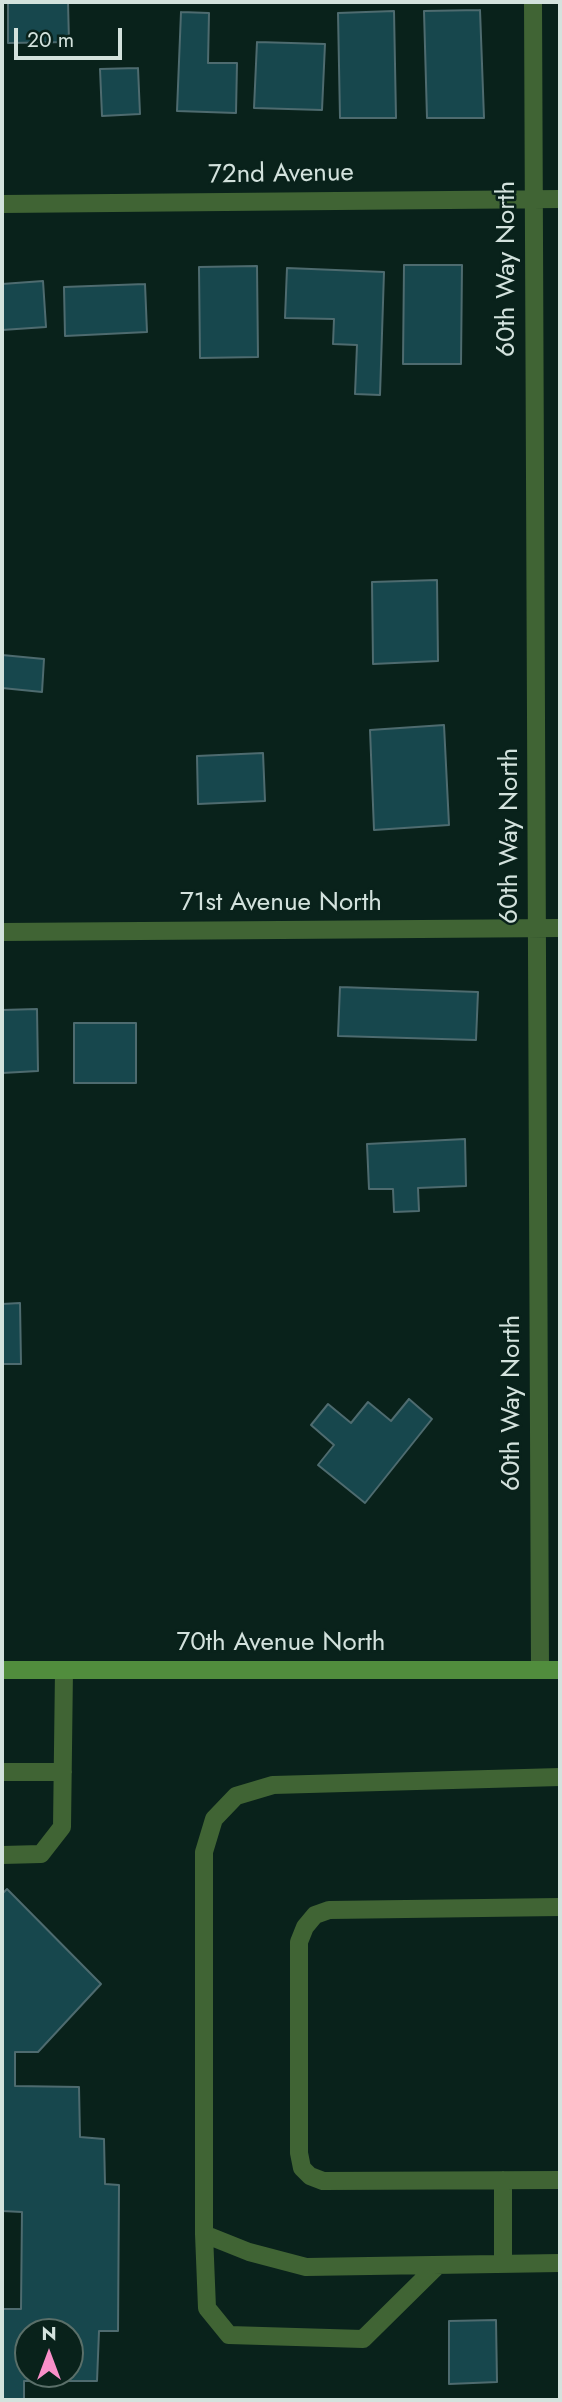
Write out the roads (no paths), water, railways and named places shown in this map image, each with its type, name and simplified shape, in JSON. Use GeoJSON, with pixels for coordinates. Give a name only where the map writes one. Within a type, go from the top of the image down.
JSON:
{"type":"FeatureCollection","features":[{"type":"Feature","properties":{"kind":"street","name":"60th Way North"},"geometry":{"type":"LineString","coordinates":[[533,2],[540,1670]]}},
{"type":"Feature","properties":{"kind":"street","name":"72nd Avenue"},"geometry":{"type":"LineString","coordinates":[[2,204],[560,199]]}},
{"type":"Feature","properties":{"kind":"street","name":"71st Avenue North"},"geometry":{"type":"LineString","coordinates":[[2,932],[560,928]]}},
{"type":"Feature","properties":{"kind":"street","name":"70th Avenue North"},"geometry":{"type":"LineString","coordinates":[[2,1670],[560,1670]]}},
{"type":"Feature","properties":{"kind":"street"},"geometry":{"type":"LineString","coordinates":[[2,1855],[40,1854],[62,1827],[64,1670]]}},
{"type":"Feature","properties":{"kind":"street"},"geometry":{"type":"LineString","coordinates":[[2,1772],[63,1772]]}},
{"type":"Feature","properties":{"kind":"street"},"geometry":{"type":"LineString","coordinates":[[438,2265],[363,2339],[229,2335],[207,2308],[204,2234],[204,1852],[214,1819],[236,1796],[273,1785],[560,1777]]}},
{"type":"Feature","properties":{"kind":"street"},"geometry":{"type":"LineString","coordinates":[[560,1907],[329,1910],[315,1915],[305,1927],[299,1942],[299,2153],[302,2168],[310,2176],[323,2181],[560,2180]]}},
{"type":"Feature","properties":{"kind":"street"},"geometry":{"type":"LineString","coordinates":[[503,2180],[503,2264]]}},
{"type":"Feature","properties":{"kind":"street"},"geometry":{"type":"LineString","coordinates":[[204,2234],[249,2252],[306,2267],[560,2263]]}}]}
